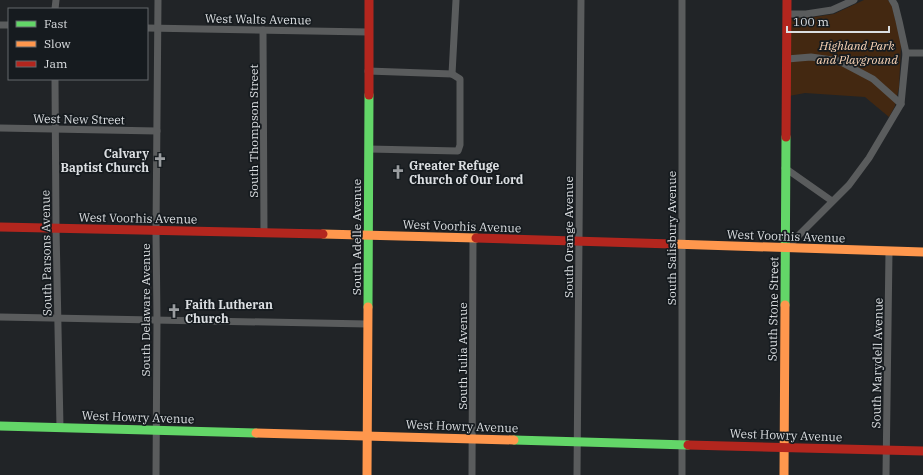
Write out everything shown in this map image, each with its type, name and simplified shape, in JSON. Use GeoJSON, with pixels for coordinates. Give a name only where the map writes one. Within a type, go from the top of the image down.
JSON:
{"type":"FeatureCollection","features":[{"type":"Feature","properties":{"kind":"street","name":"South Delaware Avenue"},"geometry":{"type":"LineString","coordinates":[[156,475],[158,0]]}},
{"type":"Feature","properties":{"kind":"street","name":"South Adelle Avenue"},"geometry":{"type":"LineString","coordinates":[[367,475],[369,0]]}},
{"type":"Feature","properties":{"kind":"street"},"geometry":{"type":"LineString","coordinates":[[452,74],[456,0]]}},
{"type":"Feature","properties":{"kind":"street","name":"South Orange Avenue"},"geometry":{"type":"LineString","coordinates":[[577,475],[581,0]]}},
{"type":"Feature","properties":{"kind":"street","name":"South Salisbury Avenue"},"geometry":{"type":"LineString","coordinates":[[682,0],[682,475]]}},
{"type":"Feature","properties":{"kind":"street","name":"South Stone Street"},"geometry":{"type":"LineString","coordinates":[[784,475],[787,0]]}},
{"type":"Feature","properties":{"kind":"street"},"geometry":{"type":"LineString","coordinates":[[787,14],[806,14],[832,10],[854,0]]}},
{"type":"Feature","properties":{"kind":"street"},"geometry":{"type":"LineString","coordinates":[[786,248],[848,185],[869,158],[901,104],[906,53],[895,5],[892,0]]}},
{"type":"Feature","properties":{"kind":"street","name":"West Walts Avenue"},"geometry":{"type":"LineString","coordinates":[[148,28],[368,32]]}},
{"type":"Feature","properties":{"kind":"street","name":"South Thompson Street"},"geometry":{"type":"LineString","coordinates":[[263,30],[264,233]]}},
{"type":"Feature","properties":{"kind":"street"},"geometry":{"type":"LineString","coordinates":[[906,53],[923,53]]}},
{"type":"Feature","properties":{"kind":"street"},"geometry":{"type":"LineString","coordinates":[[787,59],[811,56],[839,61],[873,79],[901,104]]}},
{"type":"Feature","properties":{"kind":"street"},"geometry":{"type":"LineString","coordinates":[[368,72],[452,74],[460,79],[460,145],[458,151],[369,149]]}},
{"type":"Feature","properties":{"kind":"street","name":"South Parsons Avenue"},"geometry":{"type":"LineString","coordinates":[[55,80],[60,427]]}},
{"type":"Feature","properties":{"kind":"street","name":"West New Street"},"geometry":{"type":"LineString","coordinates":[[0,128],[157,131]]}},
{"type":"Feature","properties":{"kind":"street"},"geometry":{"type":"LineString","coordinates":[[785,168],[832,201]]}},
{"type":"Feature","properties":{"kind":"street","name":"West Voorhis Avenue"},"geometry":{"type":"LineString","coordinates":[[0,227],[368,234],[923,252]]}},
{"type":"Feature","properties":{"kind":"street","name":"South Julia Avenue"},"geometry":{"type":"LineString","coordinates":[[472,475],[473,238]]}},
{"type":"Feature","properties":{"kind":"street","name":"South Marydell Avenue"},"geometry":{"type":"LineString","coordinates":[[886,475],[889,251]]}},
{"type":"Feature","properties":{"kind":"street"},"geometry":{"type":"LineString","coordinates":[[0,317],[367,324]]}},
{"type":"Feature","properties":{"kind":"street","name":"West Howry Avenue"},"geometry":{"type":"LineString","coordinates":[[0,426],[923,451]]}},
{"type":"Feature","properties":{"kind":"green space","name":"Highland Park and Playground"},"geometry":{"type":"Polygon","coordinates":[[[864,0],[888,0],[892,6],[901,43],[899,87],[895,106],[889,117],[865,97],[805,93],[789,96],[790,19],[834,14],[864,0]]]}},
{"type":"Feature","properties":{"kind":"traffic: fast"},"geometry":{"type":"LineString","coordinates":[[368,307],[369,95]]}},
{"type":"Feature","properties":{"kind":"traffic: fast"},"geometry":{"type":"LineString","coordinates":[[785,305],[786,137]]}},
{"type":"Feature","properties":{"kind":"traffic: fast"},"geometry":{"type":"LineString","coordinates":[[0,426],[256,433]]}},
{"type":"Feature","properties":{"kind":"traffic: fast"},"geometry":{"type":"LineString","coordinates":[[514,440],[688,445]]}},
{"type":"Feature","properties":{"kind":"traffic: slow"},"geometry":{"type":"LineString","coordinates":[[323,234],[476,238]]}},
{"type":"Feature","properties":{"kind":"traffic: slow"},"geometry":{"type":"LineString","coordinates":[[672,244],[923,252]]}},
{"type":"Feature","properties":{"kind":"traffic: slow"},"geometry":{"type":"LineString","coordinates":[[784,475],[785,305]]}},
{"type":"Feature","properties":{"kind":"traffic: slow"},"geometry":{"type":"LineString","coordinates":[[367,475],[368,307]]}},
{"type":"Feature","properties":{"kind":"traffic: slow"},"geometry":{"type":"LineString","coordinates":[[256,433],[514,440]]}},
{"type":"Feature","properties":{"kind":"traffic: jam"},"geometry":{"type":"LineString","coordinates":[[369,0],[369,95]]}},
{"type":"Feature","properties":{"kind":"traffic: jam"},"geometry":{"type":"LineString","coordinates":[[786,137],[787,0]]}},
{"type":"Feature","properties":{"kind":"traffic: jam"},"geometry":{"type":"LineString","coordinates":[[0,227],[323,234]]}},
{"type":"Feature","properties":{"kind":"traffic: jam"},"geometry":{"type":"LineString","coordinates":[[476,238],[672,244]]}},
{"type":"Feature","properties":{"kind":"traffic: jam"},"geometry":{"type":"LineString","coordinates":[[688,445],[923,451]]}},
{"type":"Feature","properties":{"kind":"place","name":"Calvary Baptist Church"},"geometry":{"type":"Point","coordinates":[160,160]}},
{"type":"Feature","properties":{"kind":"place","name":"Greater Refuge Church of Our Lord"},"geometry":{"type":"Point","coordinates":[398,172]}},
{"type":"Feature","properties":{"kind":"place","name":"Faith Lutheran Church"},"geometry":{"type":"Point","coordinates":[174,311]}}]}
